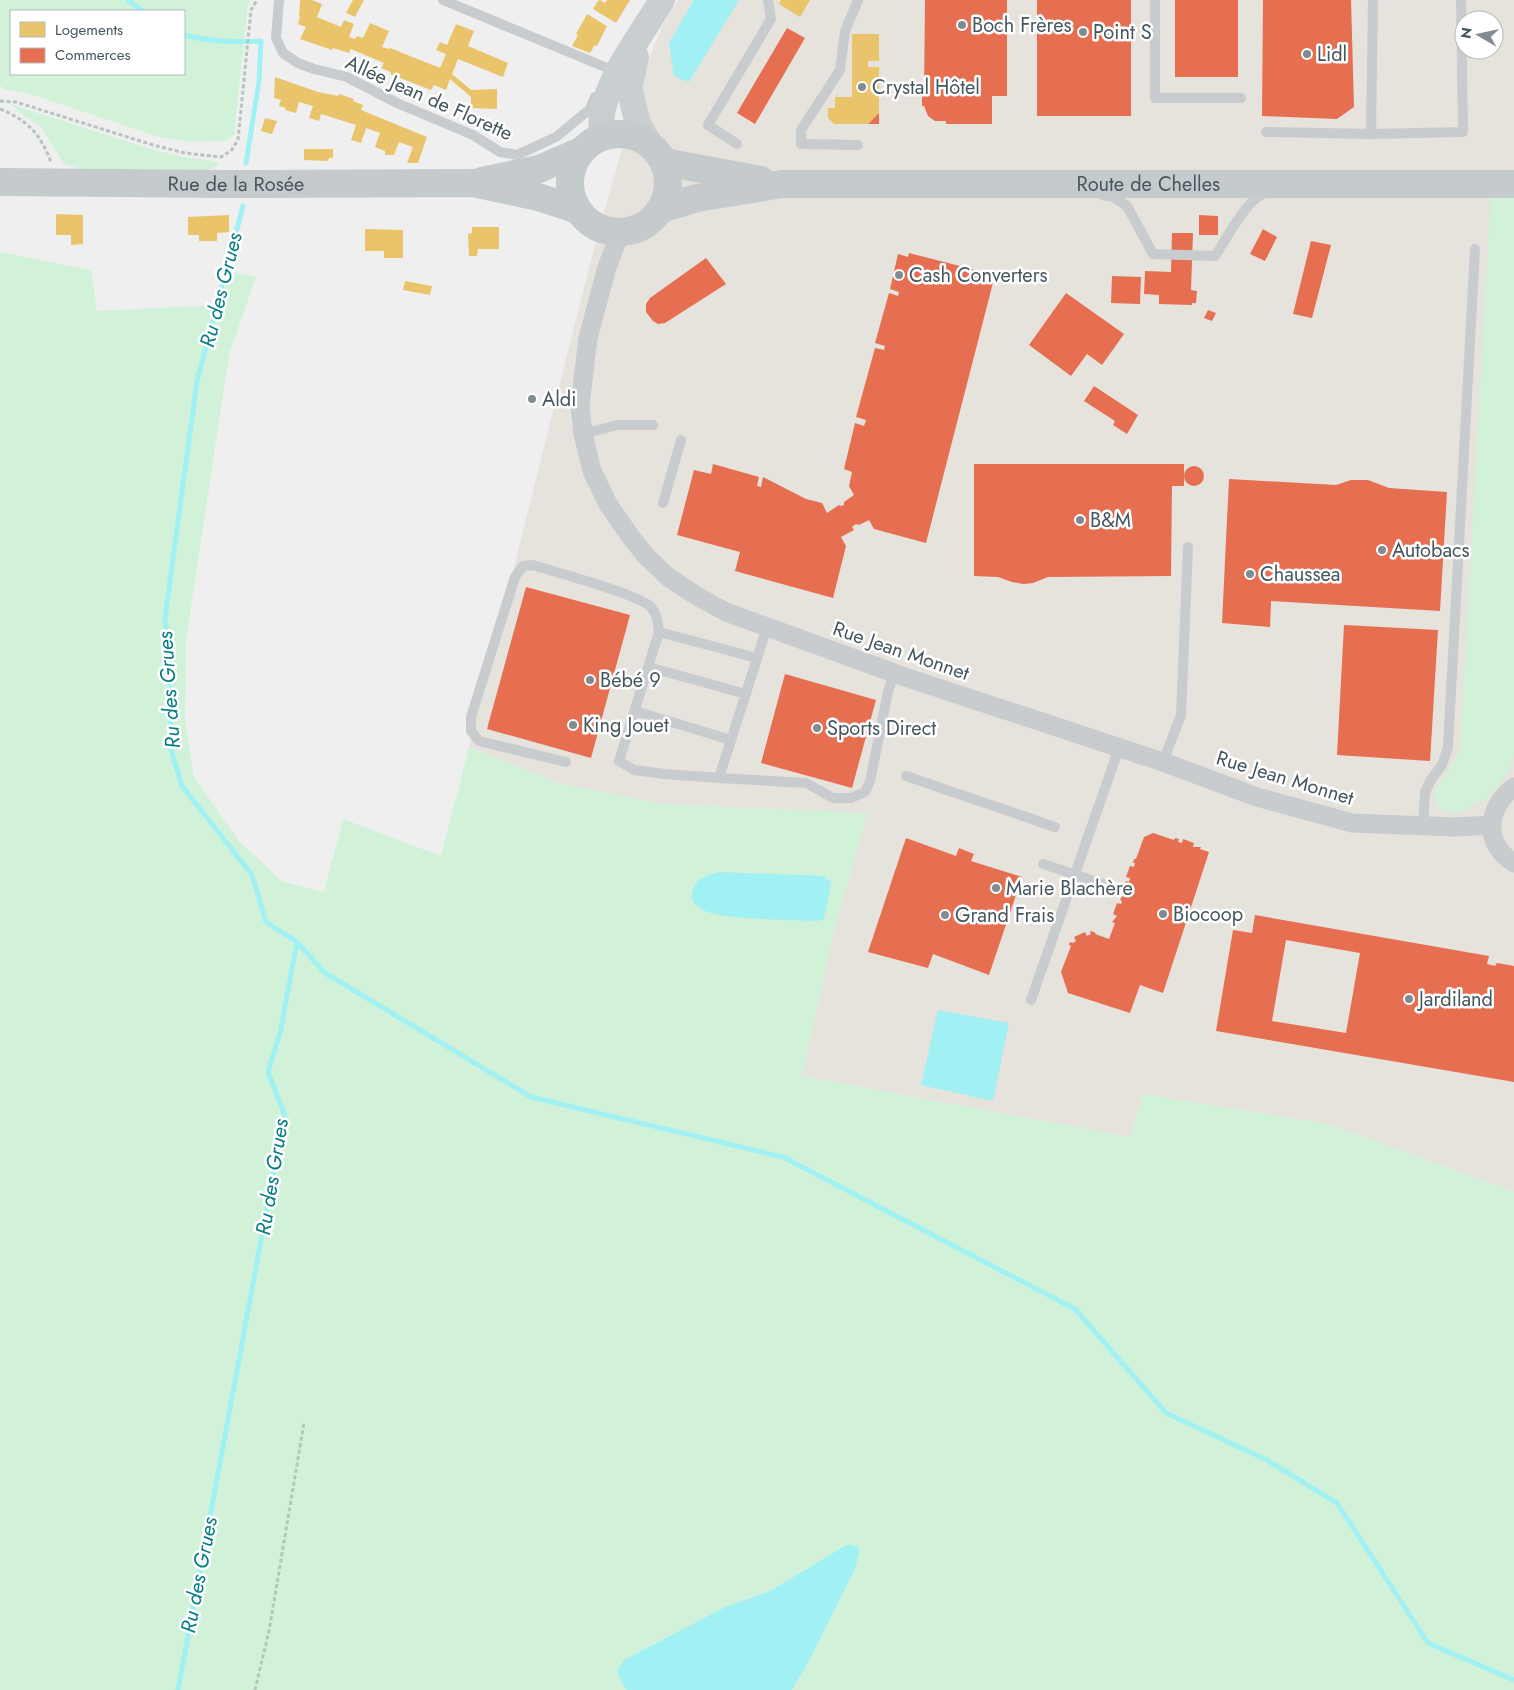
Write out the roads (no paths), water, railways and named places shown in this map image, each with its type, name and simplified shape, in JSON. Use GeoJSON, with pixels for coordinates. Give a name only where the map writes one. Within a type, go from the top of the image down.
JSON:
{"type":"FeatureCollection","features":[{"type":"Feature","properties":{"kind":"main road"},"geometry":{"type":"LineString","coordinates":[[614,134],[626,134],[638,137],[656,153],[668,174],[668,186],[661,210],[653,219],[632,231],[620,233],[603,230],[589,222],[578,210],[571,196],[570,180],[573,164],[591,144],[614,134]]}},
{"type":"Feature","properties":{"kind":"main road","name":"Rue de la Rosée"},"geometry":{"type":"LineString","coordinates":[[0,182],[473,183],[540,169],[591,144]]}},
{"type":"Feature","properties":{"kind":"main road"},"geometry":{"type":"LineString","coordinates":[[656,153],[782,184]]}},
{"type":"Feature","properties":{"kind":"main road","name":"Route de Chelles"},"geometry":{"type":"LineString","coordinates":[[782,184],[1022,182],[1514,184]]}},
{"type":"Feature","properties":{"kind":"main road","name":"Rue de la Rosée"},"geometry":{"type":"LineString","coordinates":[[473,183],[538,197],[578,210]]}},
{"type":"Feature","properties":{"kind":"main road"},"geometry":{"type":"LineString","coordinates":[[661,210],[697,198],[782,184]]}},
{"type":"Feature","properties":{"kind":"street"},"geometry":{"type":"LineString","coordinates":[[591,144],[617,72],[662,0]]}},
{"type":"Feature","properties":{"kind":"street"},"geometry":{"type":"LineString","coordinates":[[643,32],[633,65],[629,88],[638,124],[656,153]]}},
{"type":"Feature","properties":{"kind":"street","name":"Rue Jean Monnet"},"geometry":{"type":"LineString","coordinates":[[620,233],[607,267],[588,338],[580,405],[583,434],[592,471],[608,504],[646,556],[668,578],[726,612],[894,673],[1163,762],[1257,797],[1352,823],[1455,827],[1492,825]]}},
{"type":"Feature","properties":{"kind":"street"},"geometry":{"type":"LineString","coordinates":[[1514,787],[1498,803],[1493,814],[1492,825],[1494,838],[1499,849],[1514,864]]}},
{"type":"Feature","properties":{"kind":"lane","name":"Allée Jean de Florette"},"geometry":{"type":"LineString","coordinates":[[279,0],[276,38],[283,53],[298,63],[314,69],[347,77],[397,103],[473,135],[500,152],[509,155],[517,155],[556,138],[590,109],[598,90],[617,72]]}},
{"type":"Feature","properties":{"kind":"lane"},"geometry":{"type":"LineString","coordinates":[[443,0],[617,72]]}},
{"type":"Feature","properties":{"kind":"lane"},"geometry":{"type":"LineString","coordinates":[[738,144],[708,125],[771,19],[768,0]]}},
{"type":"Feature","properties":{"kind":"lane"},"geometry":{"type":"LineString","coordinates":[[858,0],[845,31],[840,70],[801,130],[801,144],[858,145]]}},
{"type":"Feature","properties":{"kind":"lane"},"geometry":{"type":"LineString","coordinates":[[1155,0],[1155,98],[1241,98]]}},
{"type":"Feature","properties":{"kind":"lane"},"geometry":{"type":"LineString","coordinates":[[1371,134],[1372,0]]}},
{"type":"Feature","properties":{"kind":"lane"},"geometry":{"type":"LineString","coordinates":[[1266,132],[1371,134],[1463,132],[1461,0]]}},
{"type":"Feature","properties":{"kind":"lane"},"geometry":{"type":"LineString","coordinates":[[1022,182],[1114,197],[1127,206],[1153,254],[1215,256],[1249,204],[1262,194],[1306,184]]}},
{"type":"Feature","properties":{"kind":"lane"},"geometry":{"type":"LineString","coordinates":[[1423,825],[1425,793],[1430,781],[1442,765],[1448,747],[1475,249]]}},
{"type":"Feature","properties":{"kind":"lane"},"geometry":{"type":"LineString","coordinates":[[583,434],[617,424],[653,424]]}},
{"type":"Feature","properties":{"kind":"lane"},"geometry":{"type":"LineString","coordinates":[[663,503],[681,440]]}},
{"type":"Feature","properties":{"kind":"lane"},"geometry":{"type":"LineString","coordinates":[[1163,762],[1181,715],[1188,547]]}},
{"type":"Feature","properties":{"kind":"lane"},"geometry":{"type":"LineString","coordinates":[[566,762],[479,741],[471,731],[471,717],[515,577],[523,566],[533,565],[634,597],[650,606],[658,618],[659,632],[619,761],[634,770],[806,784],[833,798],[851,798],[864,792],[870,781],[888,692],[894,673]]}},
{"type":"Feature","properties":{"kind":"lane"},"geometry":{"type":"LineString","coordinates":[[719,778],[767,627]]}},
{"type":"Feature","properties":{"kind":"lane"},"geometry":{"type":"LineString","coordinates":[[659,632],[757,658]]}},
{"type":"Feature","properties":{"kind":"lane"},"geometry":{"type":"LineString","coordinates":[[648,667],[746,694]]}},
{"type":"Feature","properties":{"kind":"lane"},"geometry":{"type":"LineString","coordinates":[[635,711],[731,740]]}},
{"type":"Feature","properties":{"kind":"lane"},"geometry":{"type":"LineString","coordinates":[[1031,1000],[1119,748]]}},
{"type":"Feature","properties":{"kind":"lane"},"geometry":{"type":"LineString","coordinates":[[906,776],[1055,828]]}},
{"type":"Feature","properties":{"kind":"lane"},"geometry":{"type":"LineString","coordinates":[[1043,864],[1106,885]]}},
{"type":"Feature","properties":{"kind":"water"},"geometry":{"type":"Polygon","coordinates":[[[694,0],[739,0],[689,82],[674,76],[669,43],[694,0]]]}},
{"type":"Feature","properties":{"kind":"water"},"geometry":{"type":"Polygon","coordinates":[[[720,872],[824,876],[831,883],[824,919],[818,921],[775,920],[723,915],[701,909],[694,903],[692,898],[697,882],[704,877],[720,872]]]}},
{"type":"Feature","properties":{"kind":"water"},"geometry":{"type":"Polygon","coordinates":[[[938,1010],[1009,1023],[993,1101],[921,1085],[938,1010]]]}},
{"type":"Feature","properties":{"kind":"water"},"geometry":{"type":"Polygon","coordinates":[[[848,1544],[860,1548],[855,1569],[810,1659],[792,1690],[627,1690],[624,1687],[617,1671],[624,1660],[725,1607],[770,1591],[848,1544]]]}},
{"type":"Feature","properties":{"kind":"waterway","name":"Ru des Grues"},"geometry":{"type":"LineString","coordinates":[[128,0],[141,10]]}},
{"type":"Feature","properties":{"kind":"waterway","name":"Ru des Grues"},"geometry":{"type":"LineString","coordinates":[[185,35],[222,41],[261,41],[259,81],[246,163]]}},
{"type":"Feature","properties":{"kind":"waterway"},"geometry":{"type":"LineString","coordinates":[[243,206],[197,381],[165,618],[169,653],[171,750],[182,786],[252,875],[266,922],[297,942],[325,973],[531,1097],[783,1157],[1075,1309],[1166,1413],[1267,1460],[1337,1503],[1428,1643],[1514,1680]]}},
{"type":"Feature","properties":{"kind":"waterway","name":"Ru des Grues"},"geometry":{"type":"LineString","coordinates":[[178,1690],[285,1116],[268,1072],[280,1033],[297,942]]}},
{"type":"Feature","properties":{"kind":"place","name":"Boch Frères"},"geometry":{"type":"Point","coordinates":[962,25]}},
{"type":"Feature","properties":{"kind":"place","name":"Point S"},"geometry":{"type":"Point","coordinates":[1083,32]}},
{"type":"Feature","properties":{"kind":"place","name":"Lidl"},"geometry":{"type":"Point","coordinates":[1307,54]}},
{"type":"Feature","properties":{"kind":"place","name":"Crystal Hôtel"},"geometry":{"type":"Point","coordinates":[862,87]}},
{"type":"Feature","properties":{"kind":"place","name":"Cash Converters"},"geometry":{"type":"Point","coordinates":[899,275]}},
{"type":"Feature","properties":{"kind":"place","name":"Aldi"},"geometry":{"type":"Point","coordinates":[532,399]}},
{"type":"Feature","properties":{"kind":"place","name":"B&M"},"geometry":{"type":"Point","coordinates":[1080,520]}},
{"type":"Feature","properties":{"kind":"place","name":"Autobacs"},"geometry":{"type":"Point","coordinates":[1382,550]}},
{"type":"Feature","properties":{"kind":"place","name":"Chaussea"},"geometry":{"type":"Point","coordinates":[1250,574]}},
{"type":"Feature","properties":{"kind":"place","name":"Bébé 9"},"geometry":{"type":"Point","coordinates":[590,680]}},
{"type":"Feature","properties":{"kind":"place","name":"King Jouet"},"geometry":{"type":"Point","coordinates":[573,725]}},
{"type":"Feature","properties":{"kind":"place","name":"Sports Direct"},"geometry":{"type":"Point","coordinates":[817,728]}},
{"type":"Feature","properties":{"kind":"place","name":"Marie Blachère"},"geometry":{"type":"Point","coordinates":[996,888]}},
{"type":"Feature","properties":{"kind":"place","name":"Biocoop"},"geometry":{"type":"Point","coordinates":[1163,914]}},
{"type":"Feature","properties":{"kind":"place","name":"Grand Frais"},"geometry":{"type":"Point","coordinates":[945,915]}},
{"type":"Feature","properties":{"kind":"place","name":"Jardiland"},"geometry":{"type":"Point","coordinates":[1409,999]}}]}
